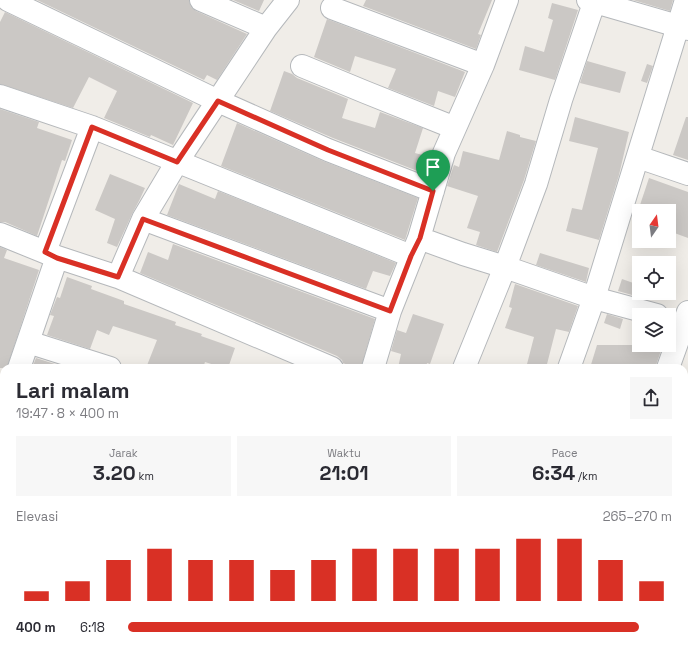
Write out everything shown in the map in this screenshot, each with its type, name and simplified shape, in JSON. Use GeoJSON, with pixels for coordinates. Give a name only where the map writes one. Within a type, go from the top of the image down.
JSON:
{"type":"FeatureCollection","features":[{"type":"Feature","properties":{"kind":"street"},"geometry":{"type":"LineString","coordinates":[[8,0],[218,101],[328,150],[433,191]]}},
{"type":"Feature","properties":{"kind":"street"},"geometry":{"type":"LineString","coordinates":[[201,0],[266,28]]}},
{"type":"Feature","properties":{"kind":"street"},"geometry":{"type":"LineString","coordinates":[[118,277],[143,219],[177,162],[266,28],[288,0]]}},
{"type":"Feature","properties":{"kind":"street"},"geometry":{"type":"LineString","coordinates":[[374,364],[390,311],[415,247],[444,153],[483,65],[507,0]]}},
{"type":"Feature","properties":{"kind":"street"},"geometry":{"type":"LineString","coordinates":[[570,364],[594,298],[638,157],[683,28],[686,0]]}},
{"type":"Feature","properties":{"kind":"street"},"geometry":{"type":"LineString","coordinates":[[466,364],[505,267],[536,184],[592,1],[683,28]]}},
{"type":"Feature","properties":{"kind":"street"},"geometry":{"type":"LineString","coordinates":[[332,8],[483,65]]}},
{"type":"Feature","properties":{"kind":"street"},"geometry":{"type":"LineString","coordinates":[[302,66],[456,128]]}},
{"type":"Feature","properties":{"kind":"street"},"geometry":{"type":"LineString","coordinates":[[0,96],[92,127],[177,162],[415,247],[463,254],[594,298],[632,308]]}},
{"type":"Feature","properties":{"kind":"street"},"geometry":{"type":"LineString","coordinates":[[20,364],[28,342],[51,255],[92,127]]}},
{"type":"Feature","properties":{"kind":"street"},"geometry":{"type":"LineString","coordinates":[[638,157],[688,174]]}},
{"type":"Feature","properties":{"kind":"street"},"geometry":{"type":"LineString","coordinates":[[143,219],[390,311]]}},
{"type":"Feature","properties":{"kind":"street"},"geometry":{"type":"LineString","coordinates":[[0,234],[51,255],[118,277],[323,364]]}},
{"type":"Feature","properties":{"kind":"street"},"geometry":{"type":"LineString","coordinates":[[669,364],[682,319]]}},
{"type":"Feature","properties":{"kind":"street"},"geometry":{"type":"LineString","coordinates":[[28,342],[97,364]]}},
{"type":"Feature","properties":{"kind":"building"},"geometry":{"type":"Polygon","coordinates":[[[37,0],[189,0],[191,7],[196,11],[247,34],[217,80],[207,75],[204,80],[37,0]]]}},
{"type":"Feature","properties":{"kind":"building"},"geometry":{"type":"Polygon","coordinates":[[[233,0],[264,0],[259,11],[233,0]]]}},
{"type":"Feature","properties":{"kind":"building"},"geometry":{"type":"Polygon","coordinates":[[[366,0],[492,0],[478,34],[481,35],[476,49],[363,6],[366,0]]]}},
{"type":"Feature","properties":{"kind":"building"},"geometry":{"type":"Polygon","coordinates":[[[633,0],[673,0],[670,11],[633,0]]]}},
{"type":"Feature","properties":{"kind":"building"},"geometry":{"type":"Polygon","coordinates":[[[552,3],[578,10],[555,80],[519,70],[525,46],[544,52],[553,20],[548,18],[552,3]]]}},
{"type":"Feature","properties":{"kind":"building"},"geometry":{"type":"Polygon","coordinates":[[[5,12],[193,103],[173,145],[151,135],[150,137],[104,118],[117,91],[89,77],[73,108],[0,84],[0,22],[5,12]]]}},
{"type":"Feature","properties":{"kind":"building"},"geometry":{"type":"Polygon","coordinates":[[[327,19],[465,72],[455,97],[438,91],[434,106],[388,88],[396,69],[355,56],[350,72],[314,57],[327,19]]]}},
{"type":"Feature","properties":{"kind":"building"},"geometry":{"type":"Polygon","coordinates":[[[587,61],[626,72],[620,93],[580,83],[587,61]]]}},
{"type":"Feature","properties":{"kind":"building"},"geometry":{"type":"Polygon","coordinates":[[[647,64],[653,66],[647,83],[641,81],[647,64]]]}},
{"type":"Feature","properties":{"kind":"building"},"geometry":{"type":"Polygon","coordinates":[[[284,71],[297,78],[348,99],[342,118],[375,128],[380,112],[423,128],[415,153],[430,157],[425,174],[333,138],[270,111],[284,71]]]}},
{"type":"Feature","properties":{"kind":"building"},"geometry":{"type":"Polygon","coordinates":[[[0,109],[39,122],[37,128],[72,140],[65,161],[62,160],[37,236],[5,222],[0,222],[0,109]]]}},
{"type":"Feature","properties":{"kind":"building"},"geometry":{"type":"Polygon","coordinates":[[[575,117],[629,132],[619,175],[599,240],[566,231],[572,208],[582,210],[598,148],[569,141],[575,117]]]}},
{"type":"Feature","properties":{"kind":"building"},"geometry":{"type":"Polygon","coordinates":[[[686,117],[688,117],[688,160],[673,155],[686,117]]]}},
{"type":"Feature","properties":{"kind":"building"},"geometry":{"type":"Polygon","coordinates":[[[237,123],[323,161],[418,198],[405,240],[221,166],[237,123]]]}},
{"type":"Feature","properties":{"kind":"building"},"geometry":{"type":"Polygon","coordinates":[[[507,131],[520,135],[520,137],[536,141],[524,180],[497,252],[476,245],[480,232],[467,228],[478,196],[447,186],[454,165],[459,167],[463,151],[499,160],[507,131]]]}},
{"type":"Feature","properties":{"kind":"building"},"geometry":{"type":"Polygon","coordinates":[[[110,174],[145,188],[117,247],[107,243],[115,219],[95,210],[110,174]]]}},
{"type":"Feature","properties":{"kind":"building"},"geometry":{"type":"Polygon","coordinates":[[[649,178],[688,192],[688,238],[676,234],[676,204],[640,204],[649,178]]]}},
{"type":"Feature","properties":{"kind":"building"},"geometry":{"type":"Polygon","coordinates":[[[179,184],[215,199],[218,191],[396,263],[390,276],[373,271],[366,289],[167,215],[179,184]]]}},
{"type":"Feature","properties":{"kind":"building"},"geometry":{"type":"Polygon","coordinates":[[[173,244],[375,319],[362,364],[345,364],[337,356],[140,273],[148,252],[168,260],[173,244]]]}},
{"type":"Feature","properties":{"kind":"building"},"geometry":{"type":"Polygon","coordinates":[[[0,247],[7,250],[4,258],[39,270],[8,364],[0,364],[0,247]]]}},
{"type":"Feature","properties":{"kind":"building"},"geometry":{"type":"Polygon","coordinates":[[[540,253],[589,268],[586,282],[536,265],[540,253]]]}},
{"type":"Feature","properties":{"kind":"building"},"geometry":{"type":"Polygon","coordinates":[[[67,277],[92,286],[91,289],[124,301],[124,304],[176,322],[175,325],[202,334],[201,336],[235,348],[229,364],[211,364],[205,362],[204,364],[148,364],[157,340],[113,326],[109,335],[97,330],[90,349],[47,335],[54,316],[50,315],[57,297],[60,298],[67,277]]]}},
{"type":"Feature","properties":{"kind":"building"},"geometry":{"type":"Polygon","coordinates":[[[622,279],[632,283],[632,295],[618,291],[622,279]]]}},
{"type":"Feature","properties":{"kind":"building"},"geometry":{"type":"Polygon","coordinates":[[[515,284],[578,306],[569,332],[556,329],[547,364],[527,364],[534,337],[505,328],[512,308],[509,307],[515,284]]]}},
{"type":"Feature","properties":{"kind":"building"},"geometry":{"type":"Polygon","coordinates":[[[413,314],[444,324],[430,364],[399,364],[401,354],[391,351],[397,330],[406,333],[413,314]]]}},
{"type":"Feature","properties":{"kind":"building"},"geometry":{"type":"Polygon","coordinates":[[[607,314],[623,319],[620,329],[604,323],[607,314]]]}},
{"type":"Feature","properties":{"kind":"building"},"geometry":{"type":"Polygon","coordinates":[[[597,345],[632,345],[632,352],[661,352],[656,364],[591,364],[597,345]]]}},
{"type":"Feature","properties":{"kind":"building"},"geometry":{"type":"Polygon","coordinates":[[[36,358],[55,364],[34,364],[36,358]]]}},
{"type":"Feature","properties":{"kind":"route"},"geometry":{"type":"LineString","coordinates":[[218,101],[328,150],[433,191],[420,238],[411,256],[390,311],[143,219],[118,277],[57,258],[45,252],[92,127],[177,162],[218,101]]}}]}
